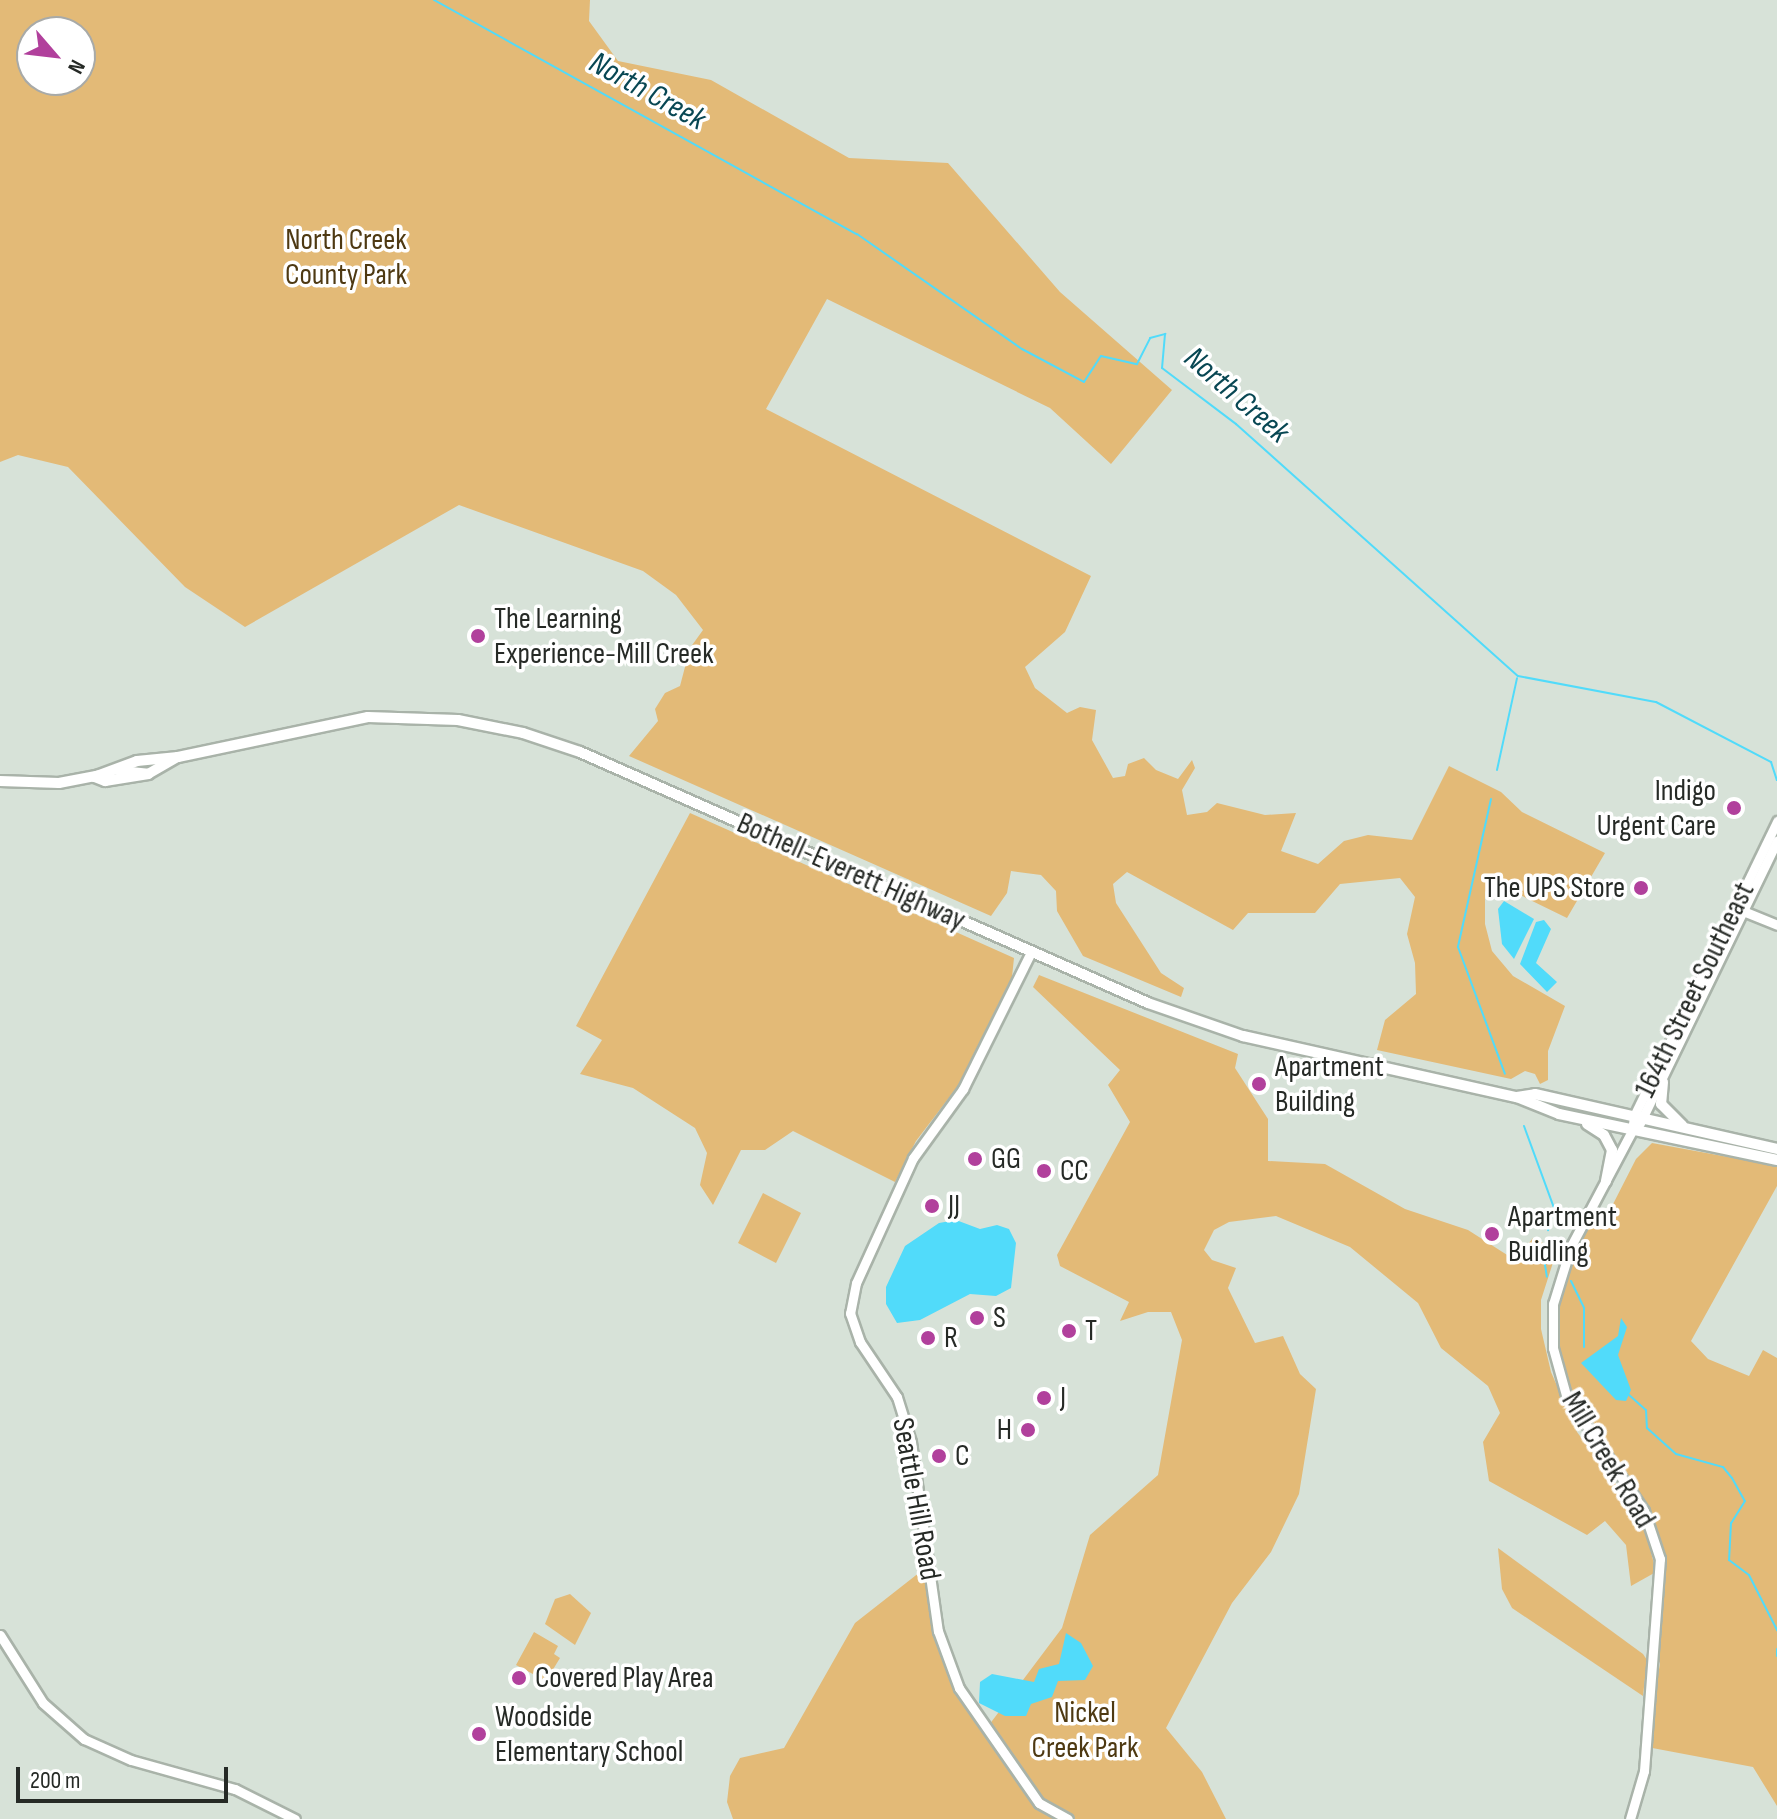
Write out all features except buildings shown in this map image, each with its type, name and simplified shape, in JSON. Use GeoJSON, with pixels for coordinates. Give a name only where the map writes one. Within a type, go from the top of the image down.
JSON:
{"type":"FeatureCollection","features":[{"type":"Feature","properties":{"kind":"main road","name":"Bothell-Everett Highway"},"geometry":{"type":"LineString","coordinates":[[0,781],[59,783],[94,777],[137,761],[178,757],[368,717],[458,720],[523,733],[580,752],[1031,952],[1243,1036],[1517,1097],[1533,1107],[1574,1118],[1777,1160]]}},
{"type":"Feature","properties":{"kind":"main road","name":"Bothell-Everett Highway"},"geometry":{"type":"LineString","coordinates":[[94,777],[105,781],[148,774],[178,757]]}},
{"type":"Feature","properties":{"kind":"main road","name":"164th Street Southeast"},"geometry":{"type":"LineString","coordinates":[[1639,1117],[1777,821]]}},
{"type":"Feature","properties":{"kind":"main road","name":"164th Street Southeast"},"geometry":{"type":"LineString","coordinates":[[1639,1117],[1663,1082],[1777,841]]}},
{"type":"Feature","properties":{"kind":"main road"},"geometry":{"type":"LineString","coordinates":[[1743,911],[1777,925]]}},
{"type":"Feature","properties":{"kind":"main road","name":"Seattle Hill Road"},"geometry":{"type":"LineString","coordinates":[[1031,952],[963,1089],[913,1158],[856,1283],[850,1313],[860,1342],[897,1397],[911,1442],[938,1631],[959,1688],[1039,1803],[1068,1819]]}},
{"type":"Feature","properties":{"kind":"main road"},"geometry":{"type":"LineString","coordinates":[[1663,1082],[1663,1109],[1687,1129]]}},
{"type":"Feature","properties":{"kind":"main road","name":"Bothell-Everett Highway"},"geometry":{"type":"LineString","coordinates":[[1517,1097],[1535,1094],[1777,1149]]}},
{"type":"Feature","properties":{"kind":"main road","name":"Mill Creek Road"},"geometry":{"type":"LineString","coordinates":[[1630,1819],[1644,1771],[1660,1559],[1644,1511],[1566,1395],[1551,1333],[1561,1271],[1639,1117]]}},
{"type":"Feature","properties":{"kind":"main road"},"geometry":{"type":"LineString","coordinates":[[1574,1118],[1609,1140],[1612,1157],[1606,1181]]}},
{"type":"Feature","properties":{"kind":"main road"},"geometry":{"type":"LineString","coordinates":[[0,1635],[43,1703],[84,1739],[131,1760],[216,1783],[295,1819]]}},
{"type":"Feature","properties":{"kind":"green space","name":"North Creek County Park"},"geometry":{"type":"Polygon","coordinates":[[[0,0],[590,0],[589,21],[618,61],[711,80],[849,158],[948,163],[1060,292],[1172,390],[1111,464],[1050,408],[827,299],[766,409],[1091,576],[1065,632],[1025,667],[1035,688],[1067,713],[1080,707],[1096,710],[1092,740],[1113,778],[1125,776],[1128,764],[1144,758],[1156,770],[1178,779],[1192,760],[1195,768],[1182,790],[1187,815],[1207,812],[1217,803],[1265,815],[1296,813],[1281,851],[1318,864],[1344,841],[1368,835],[1412,840],[1449,766],[1501,792],[1522,812],[1605,853],[1567,918],[1510,890],[1495,876],[1485,892],[1485,924],[1492,951],[1513,976],[1565,1006],[1548,1051],[1548,1080],[1540,1084],[1535,1074],[1525,1071],[1511,1079],[1377,1050],[1385,1020],[1416,994],[1415,963],[1407,934],[1415,897],[1400,878],[1340,884],[1315,913],[1248,913],[1233,930],[1127,872],[1113,884],[1116,903],[1161,973],[1184,988],[1181,997],[1083,956],[1057,911],[1056,891],[1041,875],[1011,871],[1007,893],[991,916],[629,756],[658,721],[655,709],[665,693],[680,686],[690,648],[703,630],[676,595],[643,571],[459,505],[245,627],[185,587],[68,467],[18,455],[0,462],[0,0]]]}},
{"type":"Feature","properties":{"kind":"green space"},"geometry":{"type":"Polygon","coordinates":[[[690,813],[1014,958],[1012,977],[961,1082],[916,1141],[895,1182],[793,1131],[765,1150],[741,1150],[713,1205],[700,1185],[707,1153],[695,1128],[633,1088],[580,1074],[602,1040],[576,1026],[690,813]]]}},
{"type":"Feature","properties":{"kind":"green space","name":"Nickel Creek Park"},"geometry":{"type":"Polygon","coordinates":[[[1039,975],[1238,1054],[1235,1068],[1268,1119],[1268,1161],[1325,1164],[1405,1209],[1468,1230],[1515,1260],[1533,1238],[1557,1250],[1541,1300],[1541,1329],[1551,1372],[1577,1432],[1643,1520],[1656,1572],[1631,1586],[1626,1545],[1605,1521],[1587,1535],[1489,1481],[1483,1442],[1500,1413],[1488,1386],[1441,1348],[1418,1303],[1350,1247],[1276,1216],[1229,1222],[1214,1230],[1204,1250],[1212,1260],[1236,1268],[1228,1288],[1255,1343],[1283,1336],[1300,1374],[1316,1389],[1299,1494],[1271,1552],[1232,1603],[1166,1728],[1202,1772],[1226,1819],[733,1819],[727,1802],[730,1776],[740,1758],[784,1748],[855,1623],[929,1565],[938,1631],[959,1688],[986,1729],[1062,1628],[1090,1535],[1158,1475],[1182,1340],[1171,1312],[1148,1312],[1120,1321],[1129,1302],[1060,1266],[1057,1255],[1130,1122],[1108,1085],[1120,1070],[1033,987],[1039,975]]]}},
{"type":"Feature","properties":{"kind":"green space"},"geometry":{"type":"Polygon","coordinates":[[[1652,1143],[1777,1166],[1777,1186],[1691,1341],[1708,1359],[1749,1376],[1763,1350],[1777,1358],[1777,1806],[1753,1767],[1647,1747],[1660,1663],[1655,1654],[1661,1580],[1654,1533],[1583,1426],[1558,1370],[1553,1304],[1571,1246],[1610,1210],[1636,1159],[1652,1143]]]}},
{"type":"Feature","properties":{"kind":"green space"},"geometry":{"type":"Polygon","coordinates":[[[763,1193],[801,1213],[776,1263],[738,1243],[763,1193]]]}},
{"type":"Feature","properties":{"kind":"green space"},"geometry":{"type":"Polygon","coordinates":[[[1498,1548],[1643,1654],[1647,1660],[1643,1696],[1512,1608],[1502,1589],[1498,1548]]]}},
{"type":"Feature","properties":{"kind":"green space"},"geometry":{"type":"Polygon","coordinates":[[[570,1594],[591,1613],[575,1645],[545,1624],[555,1599],[570,1594]]]}},
{"type":"Feature","properties":{"kind":"green space"},"geometry":{"type":"Polygon","coordinates":[[[534,1632],[558,1646],[554,1654],[560,1658],[546,1681],[516,1665],[534,1632]]]}},
{"type":"Feature","properties":{"kind":"water"},"geometry":{"type":"Polygon","coordinates":[[[1504,901],[1534,919],[1514,959],[1502,944],[1498,909],[1504,901]]]}},
{"type":"Feature","properties":{"kind":"water"},"geometry":{"type":"Polygon","coordinates":[[[1544,920],[1551,929],[1536,963],[1557,982],[1547,992],[1520,964],[1536,922],[1544,920]]]}},
{"type":"Feature","properties":{"kind":"water"},"geometry":{"type":"Polygon","coordinates":[[[956,1220],[980,1229],[997,1225],[1009,1229],[1016,1243],[1011,1288],[996,1296],[970,1294],[920,1320],[897,1323],[886,1304],[886,1287],[905,1246],[939,1223],[956,1220]]]}},
{"type":"Feature","properties":{"kind":"water"},"geometry":{"type":"Polygon","coordinates":[[[1621,1318],[1627,1327],[1618,1355],[1631,1390],[1626,1401],[1616,1400],[1581,1363],[1618,1336],[1621,1318]]]}},
{"type":"Feature","properties":{"kind":"water"},"geometry":{"type":"Polygon","coordinates":[[[1066,1633],[1081,1643],[1093,1666],[1085,1680],[1058,1681],[1052,1697],[1031,1704],[1026,1716],[1005,1716],[979,1703],[980,1682],[992,1674],[1034,1682],[1039,1669],[1059,1664],[1066,1633]]]}},
{"type":"Feature","properties":{"kind":"waterway","name":"North Creek"},"geometry":{"type":"LineString","coordinates":[[434,0],[857,234],[1022,349],[1084,382],[1101,356],[1137,364],[1150,338],[1165,334],[1162,368],[1236,424],[1518,676],[1656,702],[1771,762],[1777,780]]}},
{"type":"Feature","properties":{"kind":"waterway"},"geometry":{"type":"LineString","coordinates":[[1497,770],[1517,678]]}},
{"type":"Feature","properties":{"kind":"waterway"},"geometry":{"type":"LineString","coordinates":[[1491,799],[1458,947],[1505,1074]]}},
{"type":"Feature","properties":{"kind":"waterway"},"geometry":{"type":"LineString","coordinates":[[1524,1126],[1554,1208],[1548,1230]]}},
{"type":"Feature","properties":{"kind":"waterway"},"geometry":{"type":"LineString","coordinates":[[1542,1246],[1547,1277]]}},
{"type":"Feature","properties":{"kind":"waterway"},"geometry":{"type":"LineString","coordinates":[[1571,1281],[1584,1308],[1584,1347]]}},
{"type":"Feature","properties":{"kind":"waterway"},"geometry":{"type":"LineString","coordinates":[[1628,1394],[1646,1410],[1647,1428],[1676,1454],[1723,1467],[1732,1478],[1745,1501],[1731,1523],[1729,1560],[1749,1575],[1777,1630]]}},
{"type":"Feature","properties":{"kind":"waterway"},"geometry":{"type":"LineString","coordinates":[[1777,1649],[1777,1656]]}},
{"type":"Feature","properties":{"kind":"place","name":"The Learning Experience-Mill Creek"},"geometry":{"type":"Point","coordinates":[478,636]}},
{"type":"Feature","properties":{"kind":"place","name":"Indigo Urgent Care"},"geometry":{"type":"Point","coordinates":[1734,808]}},
{"type":"Feature","properties":{"kind":"place","name":"The UPS Store"},"geometry":{"type":"Point","coordinates":[1641,888]}},
{"type":"Feature","properties":{"kind":"place","name":"Apartment Building"},"geometry":{"type":"Point","coordinates":[1259,1084]}},
{"type":"Feature","properties":{"kind":"place","name":"GG"},"geometry":{"type":"Point","coordinates":[975,1159]}},
{"type":"Feature","properties":{"kind":"place","name":"CC"},"geometry":{"type":"Point","coordinates":[1044,1171]}},
{"type":"Feature","properties":{"kind":"place","name":"JJ"},"geometry":{"type":"Point","coordinates":[932,1206]}},
{"type":"Feature","properties":{"kind":"place","name":"Apartment Buidling"},"geometry":{"type":"Point","coordinates":[1492,1234]}},
{"type":"Feature","properties":{"kind":"place","name":"S"},"geometry":{"type":"Point","coordinates":[977,1318]}},
{"type":"Feature","properties":{"kind":"place","name":"T"},"geometry":{"type":"Point","coordinates":[1069,1331]}},
{"type":"Feature","properties":{"kind":"place","name":"R"},"geometry":{"type":"Point","coordinates":[928,1338]}},
{"type":"Feature","properties":{"kind":"place","name":"J"},"geometry":{"type":"Point","coordinates":[1044,1398]}},
{"type":"Feature","properties":{"kind":"place","name":"H"},"geometry":{"type":"Point","coordinates":[1028,1430]}},
{"type":"Feature","properties":{"kind":"place","name":"C"},"geometry":{"type":"Point","coordinates":[939,1456]}},
{"type":"Feature","properties":{"kind":"place","name":"Covered Play Area"},"geometry":{"type":"Point","coordinates":[519,1678]}},
{"type":"Feature","properties":{"kind":"place","name":"Woodside Elementary School"},"geometry":{"type":"Point","coordinates":[479,1734]}}]}
